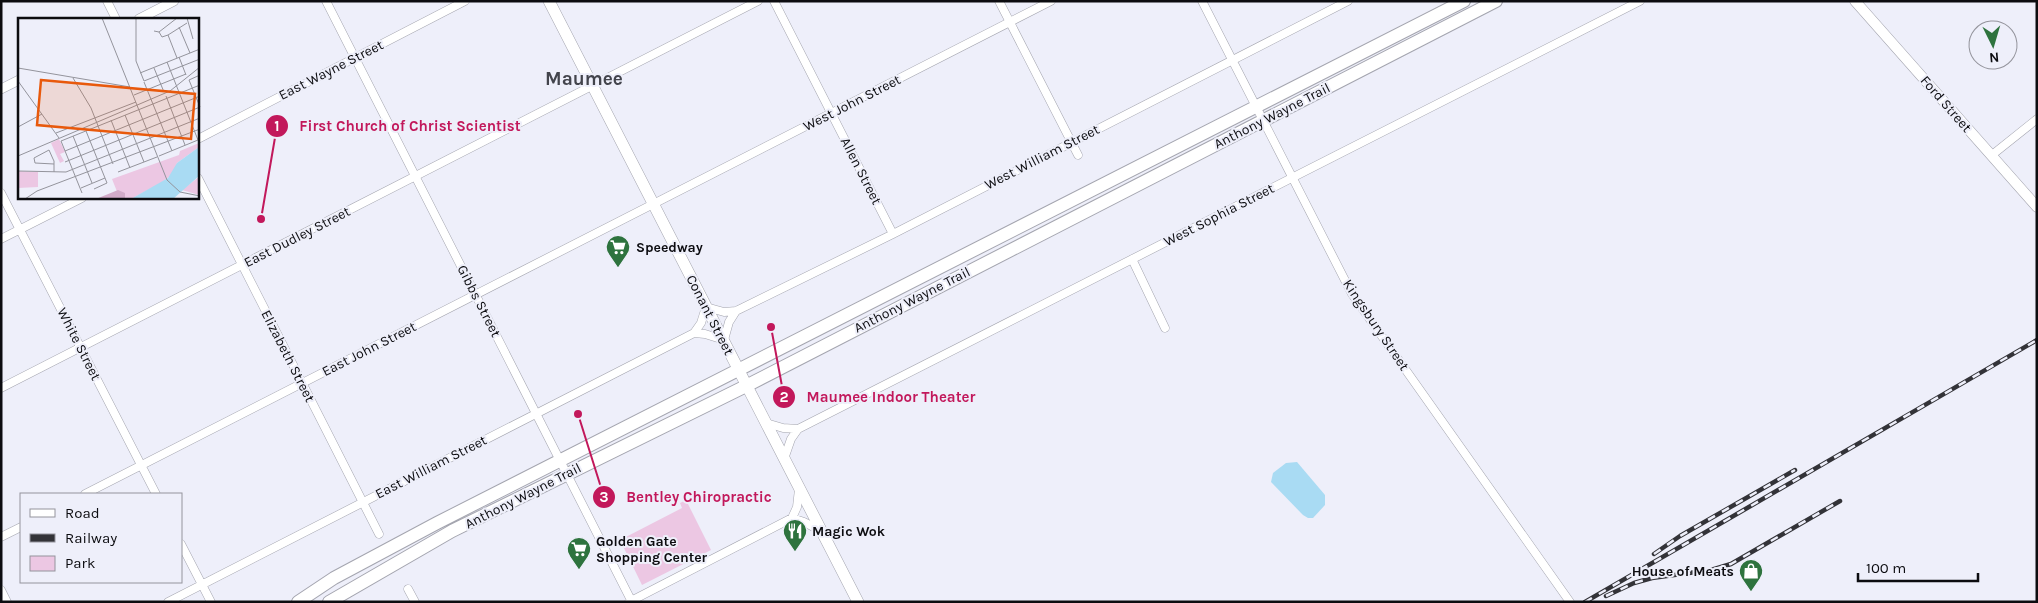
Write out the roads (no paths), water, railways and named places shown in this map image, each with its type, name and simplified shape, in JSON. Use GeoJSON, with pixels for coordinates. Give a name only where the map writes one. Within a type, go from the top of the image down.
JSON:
{"type":"FeatureCollection","features":[{"type":"Feature","properties":{"kind":"highway","name":"Anthony Wayne Trail"},"geometry":{"type":"LineString","coordinates":[[298,602],[334,578],[560,460],[739,371],[1464,1]]}},
{"type":"Feature","properties":{"kind":"highway","name":"Anthony Wayne Trail"},"geometry":{"type":"LineString","coordinates":[[329,602],[452,531],[746,386],[1496,1]]}},
{"type":"Feature","properties":{"kind":"main road","name":"Conant Street"},"geometry":{"type":"LineString","coordinates":[[549,1],[858,602]]}},
{"type":"Feature","properties":{"kind":"main road","name":"Ford Street"},"geometry":{"type":"LineString","coordinates":[[1855,1],[2037,207]]}},
{"type":"Feature","properties":{"kind":"street"},"geometry":{"type":"LineString","coordinates":[[107,1],[116,18]]}},
{"type":"Feature","properties":{"kind":"street"},"geometry":{"type":"LineString","coordinates":[[142,18],[174,1]]}},
{"type":"Feature","properties":{"kind":"street","name":"Gibbs Street"},"geometry":{"type":"LineString","coordinates":[[326,1],[631,601]]}},
{"type":"Feature","properties":{"kind":"street","name":"East Wayne Street"},"geometry":{"type":"LineString","coordinates":[[199,138],[465,1]]}},
{"type":"Feature","properties":{"kind":"street","name":"East Dudley Street"},"geometry":{"type":"LineString","coordinates":[[1,388],[758,1]]}},
{"type":"Feature","properties":{"kind":"street","name":"Allen Street"},"geometry":{"type":"LineString","coordinates":[[774,1],[893,234]]}},
{"type":"Feature","properties":{"kind":"street"},"geometry":{"type":"LineString","coordinates":[[999,1],[1078,155]]}},
{"type":"Feature","properties":{"kind":"street","name":"West John Street"},"geometry":{"type":"LineString","coordinates":[[654,204],[1051,1]]}},
{"type":"Feature","properties":{"kind":"street","name":"Kingsbury Street"},"geometry":{"type":"LineString","coordinates":[[1202,1],[1294,177],[1352,294],[1570,602]]}},
{"type":"Feature","properties":{"kind":"street","name":"West William Street"},"geometry":{"type":"LineString","coordinates":[[736,311],[893,234],[1348,1]]}},
{"type":"Feature","properties":{"kind":"street","name":"West Sophia Street"},"geometry":{"type":"LineString","coordinates":[[798,429],[1640,1]]}},
{"type":"Feature","properties":{"kind":"street"},"geometry":{"type":"LineString","coordinates":[[1,89],[18,80]]}},
{"type":"Feature","properties":{"kind":"street"},"geometry":{"type":"LineString","coordinates":[[1992,155],[2037,120]]}},
{"type":"Feature","properties":{"kind":"street","name":"Elizabeth Street"},"geometry":{"type":"LineString","coordinates":[[199,180],[379,534]]}},
{"type":"Feature","properties":{"kind":"street","name":"White Street"},"geometry":{"type":"LineString","coordinates":[[1,193],[155,493]]}},
{"type":"Feature","properties":{"kind":"street"},"geometry":{"type":"LineString","coordinates":[[1,238],[80,199]]}},
{"type":"Feature","properties":{"kind":"street","name":"East John Street"},"geometry":{"type":"LineString","coordinates":[[87,493],[654,204]]}},
{"type":"Feature","properties":{"kind":"street"},"geometry":{"type":"LineString","coordinates":[[1132,259],[1165,328]]}},
{"type":"Feature","properties":{"kind":"street"},"geometry":{"type":"LineString","coordinates":[[706,307],[724,312],[736,311],[728,322],[724,340],[705,334],[694,333],[701,323],[706,307]]}},
{"type":"Feature","properties":{"kind":"street","name":"East William Street"},"geometry":{"type":"LineString","coordinates":[[168,602],[694,333]]}},
{"type":"Feature","properties":{"kind":"street"},"geometry":{"type":"LineString","coordinates":[[766,423],[783,428],[798,429]]}},
{"type":"Feature","properties":{"kind":"street"},"geometry":{"type":"LineString","coordinates":[[784,459],[791,439],[798,429]]}},
{"type":"Feature","properties":{"kind":"street"},"geometry":{"type":"LineString","coordinates":[[631,601],[792,518],[797,507],[799,488]]}},
{"type":"Feature","properties":{"kind":"street"},"geometry":{"type":"LineString","coordinates":[[792,518],[821,531]]}},
{"type":"Feature","properties":{"kind":"street"},"geometry":{"type":"LineString","coordinates":[[1,537],[20,528]]}},
{"type":"Feature","properties":{"kind":"street"},"geometry":{"type":"LineString","coordinates":[[182,546],[211,602]]}},
{"type":"Feature","properties":{"kind":"street"},"geometry":{"type":"LineString","coordinates":[[408,589],[415,602]]}},
{"type":"Feature","properties":{"kind":"street"},"geometry":{"type":"LineString","coordinates":[[1,590],[8,602]]}},
{"type":"Feature","properties":{"kind":"water"},"geometry":{"type":"Polygon","coordinates":[[[1297,462],[1325,495],[1325,505],[1313,518],[1303,515],[1271,482],[1273,473],[1286,463],[1297,462]]]}},
{"type":"Feature","properties":{"kind":"railway"},"geometry":{"type":"LineString","coordinates":[[1585,602],[2037,340]]}},
{"type":"Feature","properties":{"kind":"railway"},"geometry":{"type":"LineString","coordinates":[[1654,554],[1680,536],[1795,470]]}},
{"type":"Feature","properties":{"kind":"railway"},"geometry":{"type":"LineString","coordinates":[[1606,596],[1634,583],[1652,578],[1711,570],[1731,564],[1840,501]]}},
{"type":"Feature","properties":{"kind":"place","name":"First Church of Christ Scientist"},"geometry":{"type":"Point","coordinates":[261,219]}},
{"type":"Feature","properties":{"kind":"place","name":"Speedway"},"geometry":{"type":"Point","coordinates":[618,268]}},
{"type":"Feature","properties":{"kind":"place","name":"Maumee Indoor Theater"},"geometry":{"type":"Point","coordinates":[771,327]}},
{"type":"Feature","properties":{"kind":"place","name":"Bentley Chiropractic"},"geometry":{"type":"Point","coordinates":[578,414]}},
{"type":"Feature","properties":{"kind":"place","name":"Magic Wok"},"geometry":{"type":"Point","coordinates":[795,552]}},
{"type":"Feature","properties":{"kind":"place","name":"Golden Gate Shopping Center"},"geometry":{"type":"Point","coordinates":[579,570]}},
{"type":"Feature","properties":{"kind":"place","name":"House of Meats"},"geometry":{"type":"Point","coordinates":[1751,592]}},
{"type":"Feature","properties":{"kind":"district","name":"Maumee"},"geometry":{"type":"Point","coordinates":[584,79]}}]}
